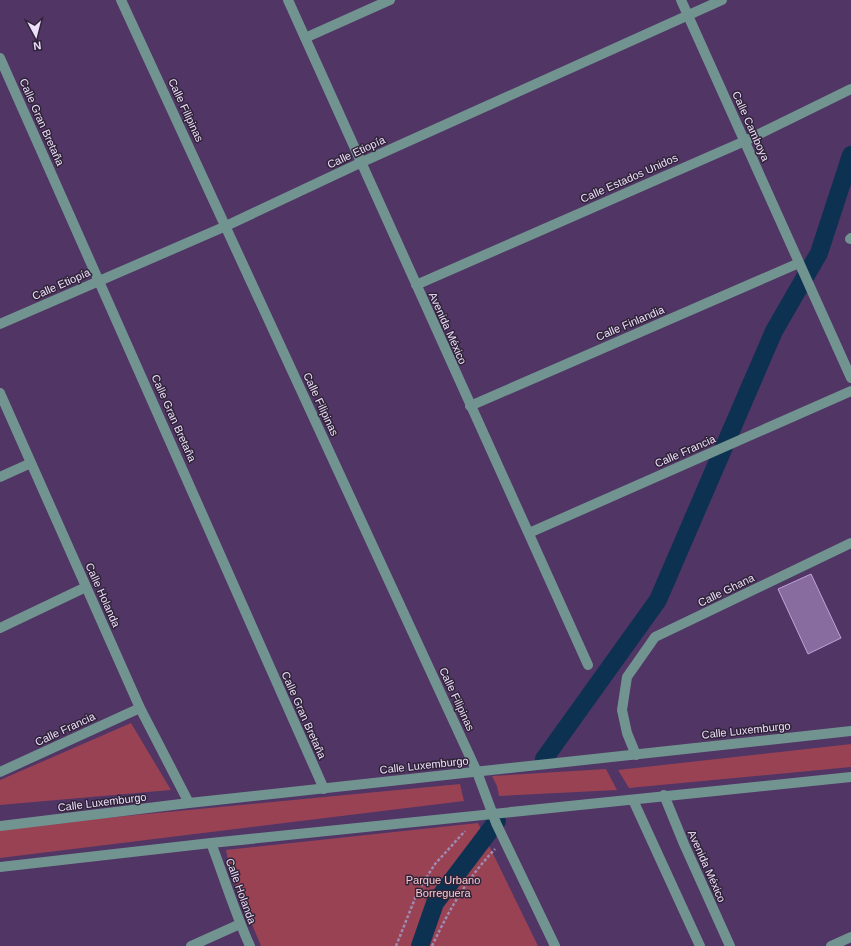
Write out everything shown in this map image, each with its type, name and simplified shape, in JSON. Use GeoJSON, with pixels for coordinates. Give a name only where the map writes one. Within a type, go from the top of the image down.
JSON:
{"type":"FeatureCollection","features":[{"type":"Feature","properties":{"kind":"street","name":"Calle Filipinas"},"geometry":{"type":"LineString","coordinates":[[121,0],[477,772],[494,817],[555,946]]}},
{"type":"Feature","properties":{"kind":"street","name":"Avenida México"},"geometry":{"type":"LineString","coordinates":[[288,0],[360,163],[588,665]]}},
{"type":"Feature","properties":{"kind":"street"},"geometry":{"type":"LineString","coordinates":[[305,38],[390,0]]}},
{"type":"Feature","properties":{"kind":"street","name":"Calle Camboya"},"geometry":{"type":"LineString","coordinates":[[681,0],[851,378]]}},
{"type":"Feature","properties":{"kind":"street","name":"Calle Etiopía"},"geometry":{"type":"LineString","coordinates":[[0,324],[226,226],[360,163],[722,0]]}},
{"type":"Feature","properties":{"kind":"street","name":"Calle Gran Bretaña"},"geometry":{"type":"LineString","coordinates":[[0,58],[100,280],[324,788]]}},
{"type":"Feature","properties":{"kind":"street","name":"Calle Estados Unidos"},"geometry":{"type":"LineString","coordinates":[[416,285],[745,141],[851,89]]}},
{"type":"Feature","properties":{"kind":"street","name":"Calle Finlandia"},"geometry":{"type":"LineString","coordinates":[[470,406],[799,263]]}},
{"type":"Feature","properties":{"kind":"street","name":"Calle Francia"},"geometry":{"type":"LineString","coordinates":[[529,533],[851,391]]}},
{"type":"Feature","properties":{"kind":"street","name":"Calle Holanda"},"geometry":{"type":"LineString","coordinates":[[0,394],[140,708],[189,803]]}},
{"type":"Feature","properties":{"kind":"street"},"geometry":{"type":"LineString","coordinates":[[0,477],[31,463]]}},
{"type":"Feature","properties":{"kind":"street","name":"Calle Ghana"},"geometry":{"type":"LineString","coordinates":[[636,754],[627,733],[622,710],[628,677],[655,637],[851,543]]}},
{"type":"Feature","properties":{"kind":"street"},"geometry":{"type":"LineString","coordinates":[[0,628],[86,587]]}},
{"type":"Feature","properties":{"kind":"street","name":"Calle Francia"},"geometry":{"type":"LineString","coordinates":[[0,772],[140,708]]}},
{"type":"Feature","properties":{"kind":"street","name":"Calle Luxemburgo"},"geometry":{"type":"LineString","coordinates":[[0,826],[189,803],[851,731]]}},
{"type":"Feature","properties":{"kind":"street"},"geometry":{"type":"LineString","coordinates":[[0,866],[211,843],[494,817],[664,796],[851,777]]}},
{"type":"Feature","properties":{"kind":"street","name":"Avenida México"},"geometry":{"type":"LineString","coordinates":[[664,796],[730,946]]}},
{"type":"Feature","properties":{"kind":"street"},"geometry":{"type":"LineString","coordinates":[[633,800],[700,946]]}},
{"type":"Feature","properties":{"kind":"street","name":"Calle Holanda"},"geometry":{"type":"LineString","coordinates":[[211,843],[240,924],[250,946]]}},
{"type":"Feature","properties":{"kind":"street"},"geometry":{"type":"LineString","coordinates":[[191,946],[240,924]]}},
{"type":"Feature","properties":{"kind":"street"},"geometry":{"type":"LineString","coordinates":[[831,946],[851,937]]}},
{"type":"Feature","properties":{"kind":"path"},"geometry":{"type":"LineString","coordinates":[[396,946],[418,891],[434,864],[467,829]]}},
{"type":"Feature","properties":{"kind":"path"},"geometry":{"type":"LineString","coordinates":[[432,946],[450,907],[478,867],[495,849]]}},
{"type":"Feature","properties":{"kind":"green space"},"geometry":{"type":"Polygon","coordinates":[[[131,723],[171,790],[0,805],[0,780],[131,723]]]}},
{"type":"Feature","properties":{"kind":"green space"},"geometry":{"type":"Polygon","coordinates":[[[851,744],[851,767],[629,788],[618,770],[851,744]]]}},
{"type":"Feature","properties":{"kind":"green space"},"geometry":{"type":"Polygon","coordinates":[[[606,769],[617,790],[499,796],[497,786],[492,776],[606,769]]]}},
{"type":"Feature","properties":{"kind":"green space"},"geometry":{"type":"Polygon","coordinates":[[[460,784],[464,801],[0,858],[0,828],[460,784]]]}},
{"type":"Feature","properties":{"kind":"green space","name":"Parque Urbano Borreguera"},"geometry":{"type":"Polygon","coordinates":[[[478,823],[538,946],[261,946],[231,874],[226,850],[478,823]]]}},
{"type":"Feature","properties":{"kind":"building"},"geometry":{"type":"Polygon","coordinates":[[[811,574],[841,638],[808,654],[778,589],[811,574]]]}},
{"type":"Feature","properties":{"kind":"waterway"},"geometry":{"type":"LineString","coordinates":[[544,759],[658,600],[774,331],[819,253],[851,155]]}},
{"type":"Feature","properties":{"kind":"waterway"},"geometry":{"type":"LineString","coordinates":[[420,946],[435,903],[497,821]]}}]}
